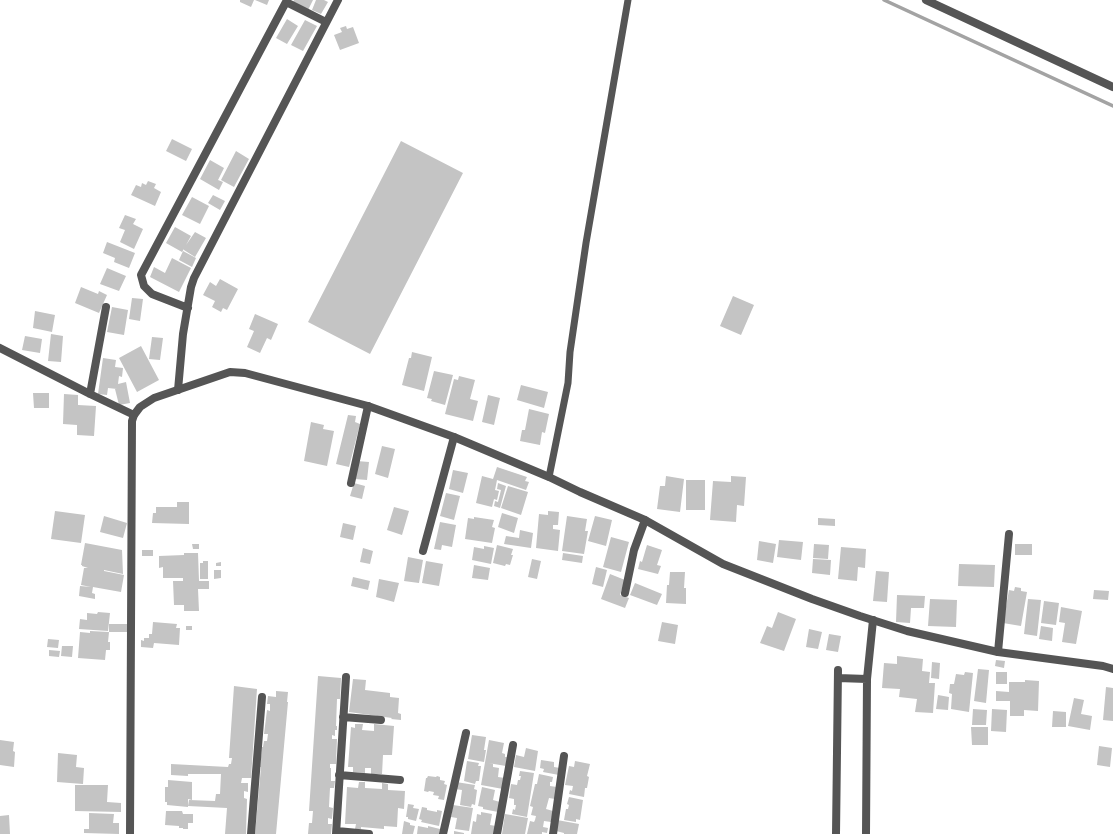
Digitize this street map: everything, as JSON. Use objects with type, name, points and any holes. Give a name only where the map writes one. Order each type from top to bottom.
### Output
[{"type":"street","points":[[178,390],[183,334],[191,287],[194,278],[338,0]]},
{"type":"street","points":[[926,0],[1113,87]]},
{"type":"street","points":[[188,308],[152,294],[144,286],[141,275],[287,1],[326,22]]},
{"type":"street","points":[[90,394],[106,307]]},
{"type":"street","points":[[0,348],[134,415]]},
{"type":"street","points":[[130,834],[132,421],[134,415],[140,407],[154,398],[230,372],[245,373],[368,406],[454,437],[550,477],[580,492],[645,520],[723,564],[812,599],[873,620],[907,630],[998,652],[1103,666],[1113,669]]},
{"type":"street","points":[[351,483],[368,406]]},
{"type":"street","points":[[423,551],[454,437]]},
{"type":"street","points":[[625,593],[634,550],[645,520]]},
{"type":"street","points":[[998,652],[1010,534]]},
{"type":"street","points":[[866,834],[867,679],[873,620]]},
{"type":"street","points":[[836,834],[838,674],[867,679]]},
{"type":"street","points":[[346,677],[336,833],[369,834]]},
{"type":"street","points":[[251,834],[262,697]]},
{"type":"street","points":[[343,717],[381,720]]},
{"type":"street","points":[[443,834],[466,734]]},
{"type":"street","points":[[497,834],[513,745]]},
{"type":"street","points":[[553,834],[564,756]]},
{"type":"street","points":[[340,775],[400,780]]},
{"type":"lane","points":[[550,477],[568,384],[570,352],[586,243],[628,0]]},
{"type":"building","points":[[240,0],[254,0],[251,7],[240,2]]},
{"type":"building","points":[[255,0],[269,0],[267,5]]},
{"type":"building","points":[[294,0],[313,0],[308,10],[293,2]]},
{"type":"building","points":[[316,0],[324,0],[328,2],[321,14],[312,10]]},
{"type":"building","points":[[287,19],[298,26],[287,44],[276,38]]},
{"type":"building","points":[[305,20],[317,26],[303,51],[291,45]]},
{"type":"building","points":[[346,26],[347,29],[353,27],[359,43],[340,50],[334,35],[342,32],[340,28]]},
{"type":"building","points":[[172,139],[192,149],[186,161],[166,151]]},
{"type":"building","points":[[401,141],[463,173],[370,354],[308,322]]},
{"type":"building","points":[[236,151],[249,159],[234,187],[221,180]]},
{"type":"building","points":[[210,160],[224,168],[218,180],[223,182],[219,190],[200,179]]},
{"type":"building","points":[[148,181],[156,184],[154,188],[161,192],[155,206],[131,195],[136,185],[141,187],[142,183],[146,185]]},
{"type":"building","points":[[213,195],[225,201],[220,210],[208,203]]},
{"type":"building","points":[[192,197],[209,206],[200,224],[182,215]]},
{"type":"building","points":[[125,215],[136,219],[133,224],[143,229],[134,249],[120,242],[125,230],[119,228]]},
{"type":"building","points":[[175,227],[191,236],[186,245],[195,232],[206,238],[195,257],[184,249],[182,252],[166,243]]},
{"type":"building","points":[[107,242],[135,253],[129,268],[114,262],[115,258],[103,253]]},
{"type":"building","points":[[183,251],[196,258],[192,267],[179,260]]},
{"type":"building","points":[[172,258],[191,268],[179,292],[150,277],[154,267],[165,273]]},
{"type":"building","points":[[107,268],[126,276],[119,291],[100,284]]},
{"type":"building","points":[[220,279],[238,289],[227,310],[223,308],[221,312],[212,307],[215,301],[203,295],[210,282],[216,286]]},
{"type":"building","points":[[81,287],[98,294],[99,291],[107,295],[99,313],[75,303]]},
{"type":"building","points":[[733,296],[754,305],[741,335],[720,326]]},
{"type":"building","points":[[132,298],[143,299],[140,321],[129,319]]},
{"type":"building","points":[[112,307],[128,310],[124,335],[107,332]]},
{"type":"building","points":[[35,311],[55,315],[52,332],[33,328]]},
{"type":"building","points":[[255,314],[278,324],[271,340],[267,338],[260,353],[247,347],[254,331],[249,329]]},
{"type":"building","points":[[51,334],[63,336],[61,362],[48,361]]},
{"type":"building","points":[[25,336],[42,339],[40,353],[22,350]]},
{"type":"building","points":[[152,337],[163,338],[160,360],[149,359]]},
{"type":"building","points":[[141,346],[159,380],[137,392],[119,358]]},
{"type":"building","points":[[412,352],[432,357],[424,391],[402,385]]},
{"type":"building","points":[[103,358],[116,360],[115,367],[123,368],[122,377],[119,376],[118,384],[126,382],[130,403],[119,405],[115,389],[117,389],[108,388],[107,395],[98,394]]},
{"type":"building","points":[[434,371],[453,375],[445,405],[431,401],[432,399],[427,398]]},
{"type":"building","points":[[459,376],[475,380],[470,399],[478,401],[473,421],[445,414],[454,379],[458,380]]},
{"type":"building","points":[[521,385],[548,392],[544,408],[517,400]]},
{"type":"building","points":[[33,393],[49,393],[49,408],[34,408]]},
{"type":"building","points":[[64,394],[78,395],[78,405],[96,406],[94,436],[77,435],[77,425],[63,424]]},
{"type":"building","points":[[488,395],[500,398],[494,425],[482,422]]},
{"type":"building","points":[[529,409],[549,414],[545,433],[542,432],[540,445],[520,441],[522,430],[525,430]]},
{"type":"building","points":[[348,415],[356,416],[355,422],[360,424],[349,467],[336,464]]},
{"type":"building","points":[[311,422],[324,425],[323,429],[334,431],[327,466],[304,461]]},
{"type":"building","points":[[382,446],[395,449],[388,478],[375,474]]},
{"type":"building","points":[[357,461],[369,462],[367,480],[355,479]]},
{"type":"building","points":[[497,467],[527,477],[525,481],[529,482],[526,490],[497,480],[495,490],[499,491],[497,500],[494,499],[492,507],[476,503],[482,476],[493,479]]},
{"type":"building","points":[[453,470],[468,473],[463,493],[449,489]]},
{"type":"building","points":[[666,476],[684,479],[680,512],[657,509],[660,486],[665,486]]},
{"type":"building","points":[[731,476],[746,477],[744,506],[737,505],[736,522],[710,520],[713,481],[731,482]]},
{"type":"building","points":[[686,480],[705,480],[705,510],[686,510]]},
{"type":"building","points":[[354,483],[365,486],[362,499],[350,496]]},
{"type":"building","points":[[498,483],[506,486],[500,508],[494,506],[495,501],[498,502],[501,490],[497,489]]},
{"type":"building","points":[[508,486],[528,492],[521,515],[501,508]]},
{"type":"building","points":[[446,493],[460,496],[454,520],[440,516]]},
{"type":"building","points":[[177,502],[189,502],[189,524],[152,523],[153,513],[156,513],[156,507],[177,507]]},
{"type":"building","points":[[394,507],[409,511],[402,535],[387,530]]},
{"type":"building","points":[[55,511],[85,515],[81,543],[51,539]]},
{"type":"building","points":[[548,511],[559,512],[558,525],[553,525],[553,529],[560,530],[558,551],[536,548],[539,514],[548,515]]},
{"type":"building","points":[[502,513],[518,518],[514,533],[498,527]]},
{"type":"building","points":[[104,516],[127,523],[123,538],[100,532]]},
{"type":"building","points":[[567,516],[587,519],[585,531],[588,531],[584,554],[562,551]]},
{"type":"building","points":[[595,516],[612,520],[606,546],[588,541]]},
{"type":"building","points":[[474,517],[494,520],[492,527],[495,528],[492,543],[465,539],[468,518],[474,519]]},
{"type":"building","points":[[818,518],[835,519],[835,526],[818,525]]},
{"type":"building","points":[[440,522],[456,525],[452,547],[442,545],[441,550],[434,549]]},
{"type":"building","points":[[343,523],[356,526],[353,540],[340,537]]},
{"type":"building","points":[[520,530],[533,533],[531,548],[504,544],[506,536],[519,538]]},
{"type":"building","points":[[611,537],[629,542],[621,572],[603,567]]},
{"type":"building","points":[[779,540],[803,542],[801,560],[777,557]]},
{"type":"building","points":[[759,541],[776,544],[773,563],[757,560]]},
{"type":"building","points":[[85,543],[122,550],[123,574],[104,570],[124,575],[121,592],[93,587],[92,593],[95,594],[95,599],[79,596],[80,586],[91,587],[81,585],[84,568],[88,568],[81,565]]},
{"type":"building","points":[[192,544],[199,544],[199,549],[193,549]]},
{"type":"building","points":[[814,544],[829,545],[828,559],[813,558]]},
{"type":"building","points":[[1015,544],[1032,544],[1032,555],[1015,555]]},
{"type":"building","points":[[497,545],[513,549],[510,565],[506,564],[505,566],[493,563]]},
{"type":"building","points":[[647,545],[662,550],[657,565],[661,566],[658,574],[638,569],[640,561],[642,562]]},
{"type":"building","points":[[484,546],[494,548],[491,564],[472,560],[474,547],[484,549]]},
{"type":"building","points":[[841,547],[866,549],[865,568],[858,567],[857,581],[838,579]]},
{"type":"building","points":[[363,548],[373,551],[370,564],[360,562]]},
{"type":"building","points":[[142,550],[153,550],[153,556],[142,556]]},
{"type":"building","points":[[184,553],[198,553],[199,581],[209,581],[209,589],[198,589],[199,611],[184,611],[184,605],[174,605],[173,581],[183,581],[183,578],[163,578],[163,567],[159,568],[159,556],[184,555]]},
{"type":"building","points":[[563,553],[583,556],[582,563],[562,560]]},
{"type":"building","points":[[408,557],[423,560],[419,583],[404,581]]},
{"type":"building","points":[[532,559],[541,561],[537,579],[528,577]]},
{"type":"building","points":[[813,559],[831,560],[830,575],[812,573]]},
{"type":"building","points":[[203,561],[208,561],[208,579],[200,579],[200,563],[203,563]]},
{"type":"building","points":[[426,561],[443,564],[439,586],[422,583]]},
{"type":"building","points":[[221,562],[221,566],[216,566],[216,563]]},
{"type":"building","points":[[959,564],[995,565],[994,587],[958,586]]},
{"type":"building","points":[[474,565],[490,568],[488,580],[472,578]]},
{"type":"building","points":[[596,567],[607,570],[603,587],[592,584]]},
{"type":"building","points":[[214,570],[221,570],[221,578],[214,579]]},
{"type":"building","points":[[876,571],[889,572],[887,602],[873,601]]},
{"type":"building","points":[[670,572],[685,572],[684,588],[686,588],[686,604],[666,603],[667,585],[669,585]]},
{"type":"building","points":[[610,574],[625,580],[620,595],[629,598],[625,608],[601,599]]},
{"type":"building","points":[[353,577],[370,581],[368,590],[351,586]]},
{"type":"building","points":[[379,579],[399,583],[394,602],[376,597]]},
{"type":"building","points":[[635,583],[662,594],[657,605],[630,595]]},
{"type":"building","points":[[1015,587],[1021,588],[1021,591],[1027,592],[1021,626],[1003,623],[1009,590],[1014,591]]},
{"type":"building","points":[[1094,590],[1109,591],[1108,600],[1093,599]]},
{"type":"building","points":[[897,595],[925,596],[924,608],[911,608],[910,623],[896,622]]},
{"type":"building","points":[[930,599],[957,600],[956,627],[928,626]]},
{"type":"building","points":[[1028,599],[1041,600],[1037,636],[1024,634]]},
{"type":"building","points":[[1044,601],[1059,603],[1056,625],[1041,623]]},
{"type":"building","points":[[1061,607],[1082,611],[1076,644],[1062,642],[1065,623],[1059,622]]},
{"type":"building","points":[[98,612],[110,613],[108,631],[79,629],[80,619],[87,620],[87,613],[97,614]]},
{"type":"building","points":[[778,612],[796,619],[784,651],[760,643],[767,626],[772,628]]},
{"type":"building","points":[[153,622],[177,624],[176,628],[180,628],[179,645],[154,643],[153,648],[141,647],[141,640],[144,641],[144,638],[149,638],[149,634],[152,634]]},
{"type":"building","points":[[662,622],[678,625],[675,644],[658,641]]},
{"type":"building","points":[[109,624],[127,624],[127,632],[109,632]]},
{"type":"building","points":[[186,626],[192,626],[192,630],[186,630]]},
{"type":"building","points":[[1041,626],[1053,628],[1052,641],[1039,639]]},
{"type":"building","points":[[809,629],[822,632],[818,649],[806,647]]},
{"type":"building","points":[[90,631],[109,632],[108,642],[110,642],[110,650],[106,650],[105,660],[78,658],[80,632],[90,633]]},
{"type":"building","points":[[829,634],[841,636],[838,652],[826,650]]},
{"type":"building","points":[[48,639],[59,640],[58,648],[47,647]]},
{"type":"building","points":[[62,646],[73,646],[72,657],[61,656]]},
{"type":"building","points":[[49,650],[60,651],[59,657],[49,656]]},
{"type":"building","points":[[897,656],[923,659],[922,671],[930,672],[929,683],[935,683],[933,713],[915,712],[917,699],[899,697],[900,689],[882,688],[884,663],[897,664]]},
{"type":"building","points":[[996,660],[1005,661],[1004,668],[995,666]]},
{"type":"building","points":[[932,662],[940,663],[939,679],[931,678]]},
{"type":"building","points":[[978,669],[989,670],[986,703],[974,701]]},
{"type":"building","points":[[965,672],[973,673],[969,712],[951,709],[952,694],[949,693],[950,684],[954,684],[956,674],[964,675]]},
{"type":"building","points":[[996,672],[1007,672],[1007,684],[996,684]]},
{"type":"building","points":[[318,676],[341,678],[340,699],[337,699],[337,730],[335,730],[335,736],[332,735],[332,739],[337,739],[336,764],[330,764],[331,781],[335,781],[334,788],[330,788],[329,807],[333,808],[332,819],[328,818],[328,824],[332,824],[331,834],[308,834],[309,823],[312,823],[313,811],[309,811]]},
{"type":"building","points":[[353,679],[366,680],[365,690],[390,693],[390,697],[399,698],[398,713],[401,714],[401,720],[349,712]]},
{"type":"building","points":[[1025,680],[1039,681],[1038,711],[1024,710],[1024,716],[1010,716],[1010,701],[996,701],[996,691],[1009,692],[1009,682],[1025,682]]},
{"type":"building","points":[[234,686],[257,689],[251,778],[242,778],[241,783],[248,783],[248,792],[244,791],[244,798],[247,799],[246,834],[225,834],[227,808],[188,806],[189,800],[215,801],[216,794],[220,794],[221,774],[188,774],[188,776],[171,775],[171,764],[228,767],[229,764],[231,764],[232,758],[229,758]]},
{"type":"building","points":[[1106,687],[1113,688],[1113,721],[1103,720]]},
{"type":"building","points":[[276,691],[288,692],[288,702],[276,834],[255,834],[262,747],[264,741],[267,741],[268,734],[264,734],[267,710],[270,711],[270,704],[267,704],[268,696],[276,697]]},
{"type":"building","points":[[938,695],[949,697],[948,710],[936,709]]},
{"type":"building","points":[[1074,698],[1084,700],[1081,714],[1092,716],[1090,730],[1068,726]]},
{"type":"building","points":[[973,709],[987,710],[986,725],[972,725]]},
{"type":"building","points":[[992,709],[1007,710],[1006,732],[991,731]]},
{"type":"building","points":[[1053,711],[1066,712],[1066,727],[1052,727]]},
{"type":"building","points":[[355,724],[363,724],[362,730],[374,731],[374,724],[394,726],[392,755],[383,755],[382,774],[371,774],[371,768],[365,768],[365,773],[353,772],[353,767],[348,767],[351,727],[355,728]]},
{"type":"building","points":[[971,727],[988,727],[988,745],[972,745]]},
{"type":"building","points":[[472,735],[486,737],[484,762],[468,759]]},
{"type":"building","points":[[0,740],[14,742],[14,767],[0,765]]},
{"type":"building","points":[[489,740],[504,743],[502,753],[505,754],[505,757],[508,757],[506,766],[488,763],[493,764],[493,767],[499,768],[498,777],[505,778],[503,789],[481,785]]},
{"type":"building","points":[[1099,746],[1112,748],[1110,767],[1097,765]]},
{"type":"building","points":[[526,748],[538,751],[535,771],[514,767],[516,755],[524,757]]},
{"type":"building","points":[[58,753],[77,755],[76,767],[84,768],[83,784],[57,782]]},
{"type":"building","points":[[541,760],[554,762],[554,767],[560,768],[559,775],[543,772],[544,769],[540,768]]},
{"type":"building","points":[[467,761],[479,763],[478,766],[481,766],[479,781],[476,781],[475,784],[464,781]]},
{"type":"building","points":[[575,761],[590,764],[587,776],[589,777],[587,788],[585,788],[584,797],[569,794],[570,790],[572,791],[573,786],[565,785],[569,766],[574,767]]},
{"type":"building","points":[[520,771],[534,773],[527,817],[512,814],[516,805],[514,805],[514,799],[509,798],[511,784],[517,785],[521,776],[519,776]]},
{"type":"building","points":[[539,774],[553,777],[552,782],[550,782],[550,786],[557,787],[555,799],[549,798],[546,809],[553,811],[551,822],[544,821],[543,827],[548,828],[547,833],[542,832],[542,834],[527,834],[530,821],[534,822],[536,816],[531,815],[533,807],[530,806]]},
{"type":"building","points":[[428,776],[437,776],[440,777],[440,780],[445,781],[444,784],[447,785],[444,800],[438,799],[439,796],[433,795],[434,792],[424,791],[426,778]]},
{"type":"building","points":[[168,780],[192,782],[192,800],[188,799],[188,807],[167,805],[167,802],[165,802],[165,787],[168,787]]},
{"type":"building","points":[[359,782],[365,782],[365,788],[382,789],[382,783],[388,784],[388,790],[405,791],[404,809],[398,808],[397,827],[384,826],[384,829],[361,827],[361,829],[355,829],[356,824],[345,824],[347,787],[358,788]]},
{"type":"building","points":[[456,782],[475,785],[474,789],[477,790],[475,805],[472,804],[471,807],[460,805],[462,790],[455,789]]},
{"type":"building","points":[[75,785],[108,785],[107,802],[121,803],[121,812],[75,811]]},
{"type":"building","points":[[482,787],[495,790],[493,800],[500,802],[498,812],[483,809],[483,807],[478,806]]},
{"type":"building","points":[[569,797],[583,800],[580,820],[576,819],[576,822],[564,820],[566,809],[568,809],[569,805],[567,804]]},
{"type":"building","points":[[408,804],[414,805],[413,808],[419,809],[416,821],[406,817]]},
{"type":"building","points":[[453,805],[473,808],[469,831],[455,829],[457,818],[451,817]]},
{"type":"building","points":[[422,807],[427,808],[427,810],[437,812],[437,810],[442,811],[439,826],[421,822],[422,820],[419,819]]},
{"type":"building","points":[[166,811],[182,811],[183,814],[193,814],[193,823],[188,823],[188,829],[179,828],[179,826],[165,825]]},
{"type":"building","points":[[481,812],[492,814],[490,825],[496,826],[494,834],[471,834],[473,821],[476,822],[477,814],[481,815]]},
{"type":"building","points":[[89,813],[114,814],[113,823],[119,823],[119,834],[84,833],[84,829],[89,829]]},
{"type":"building","points":[[505,814],[528,818],[525,834],[502,834]]},
{"type":"building","points":[[9,815],[10,834],[0,834],[0,816]]},
{"type":"building","points":[[557,820],[579,824],[577,834],[564,834],[556,831]]},
{"type":"building","points":[[404,821],[415,826],[413,834],[402,834]]},
{"type":"building","points":[[418,826],[428,828],[428,826],[440,829],[439,834],[417,834]]},
{"type":"building","points":[[454,831],[464,833],[464,834],[454,834]]},
{"type":"waterway","points":[[884,0],[1113,106]]}]
